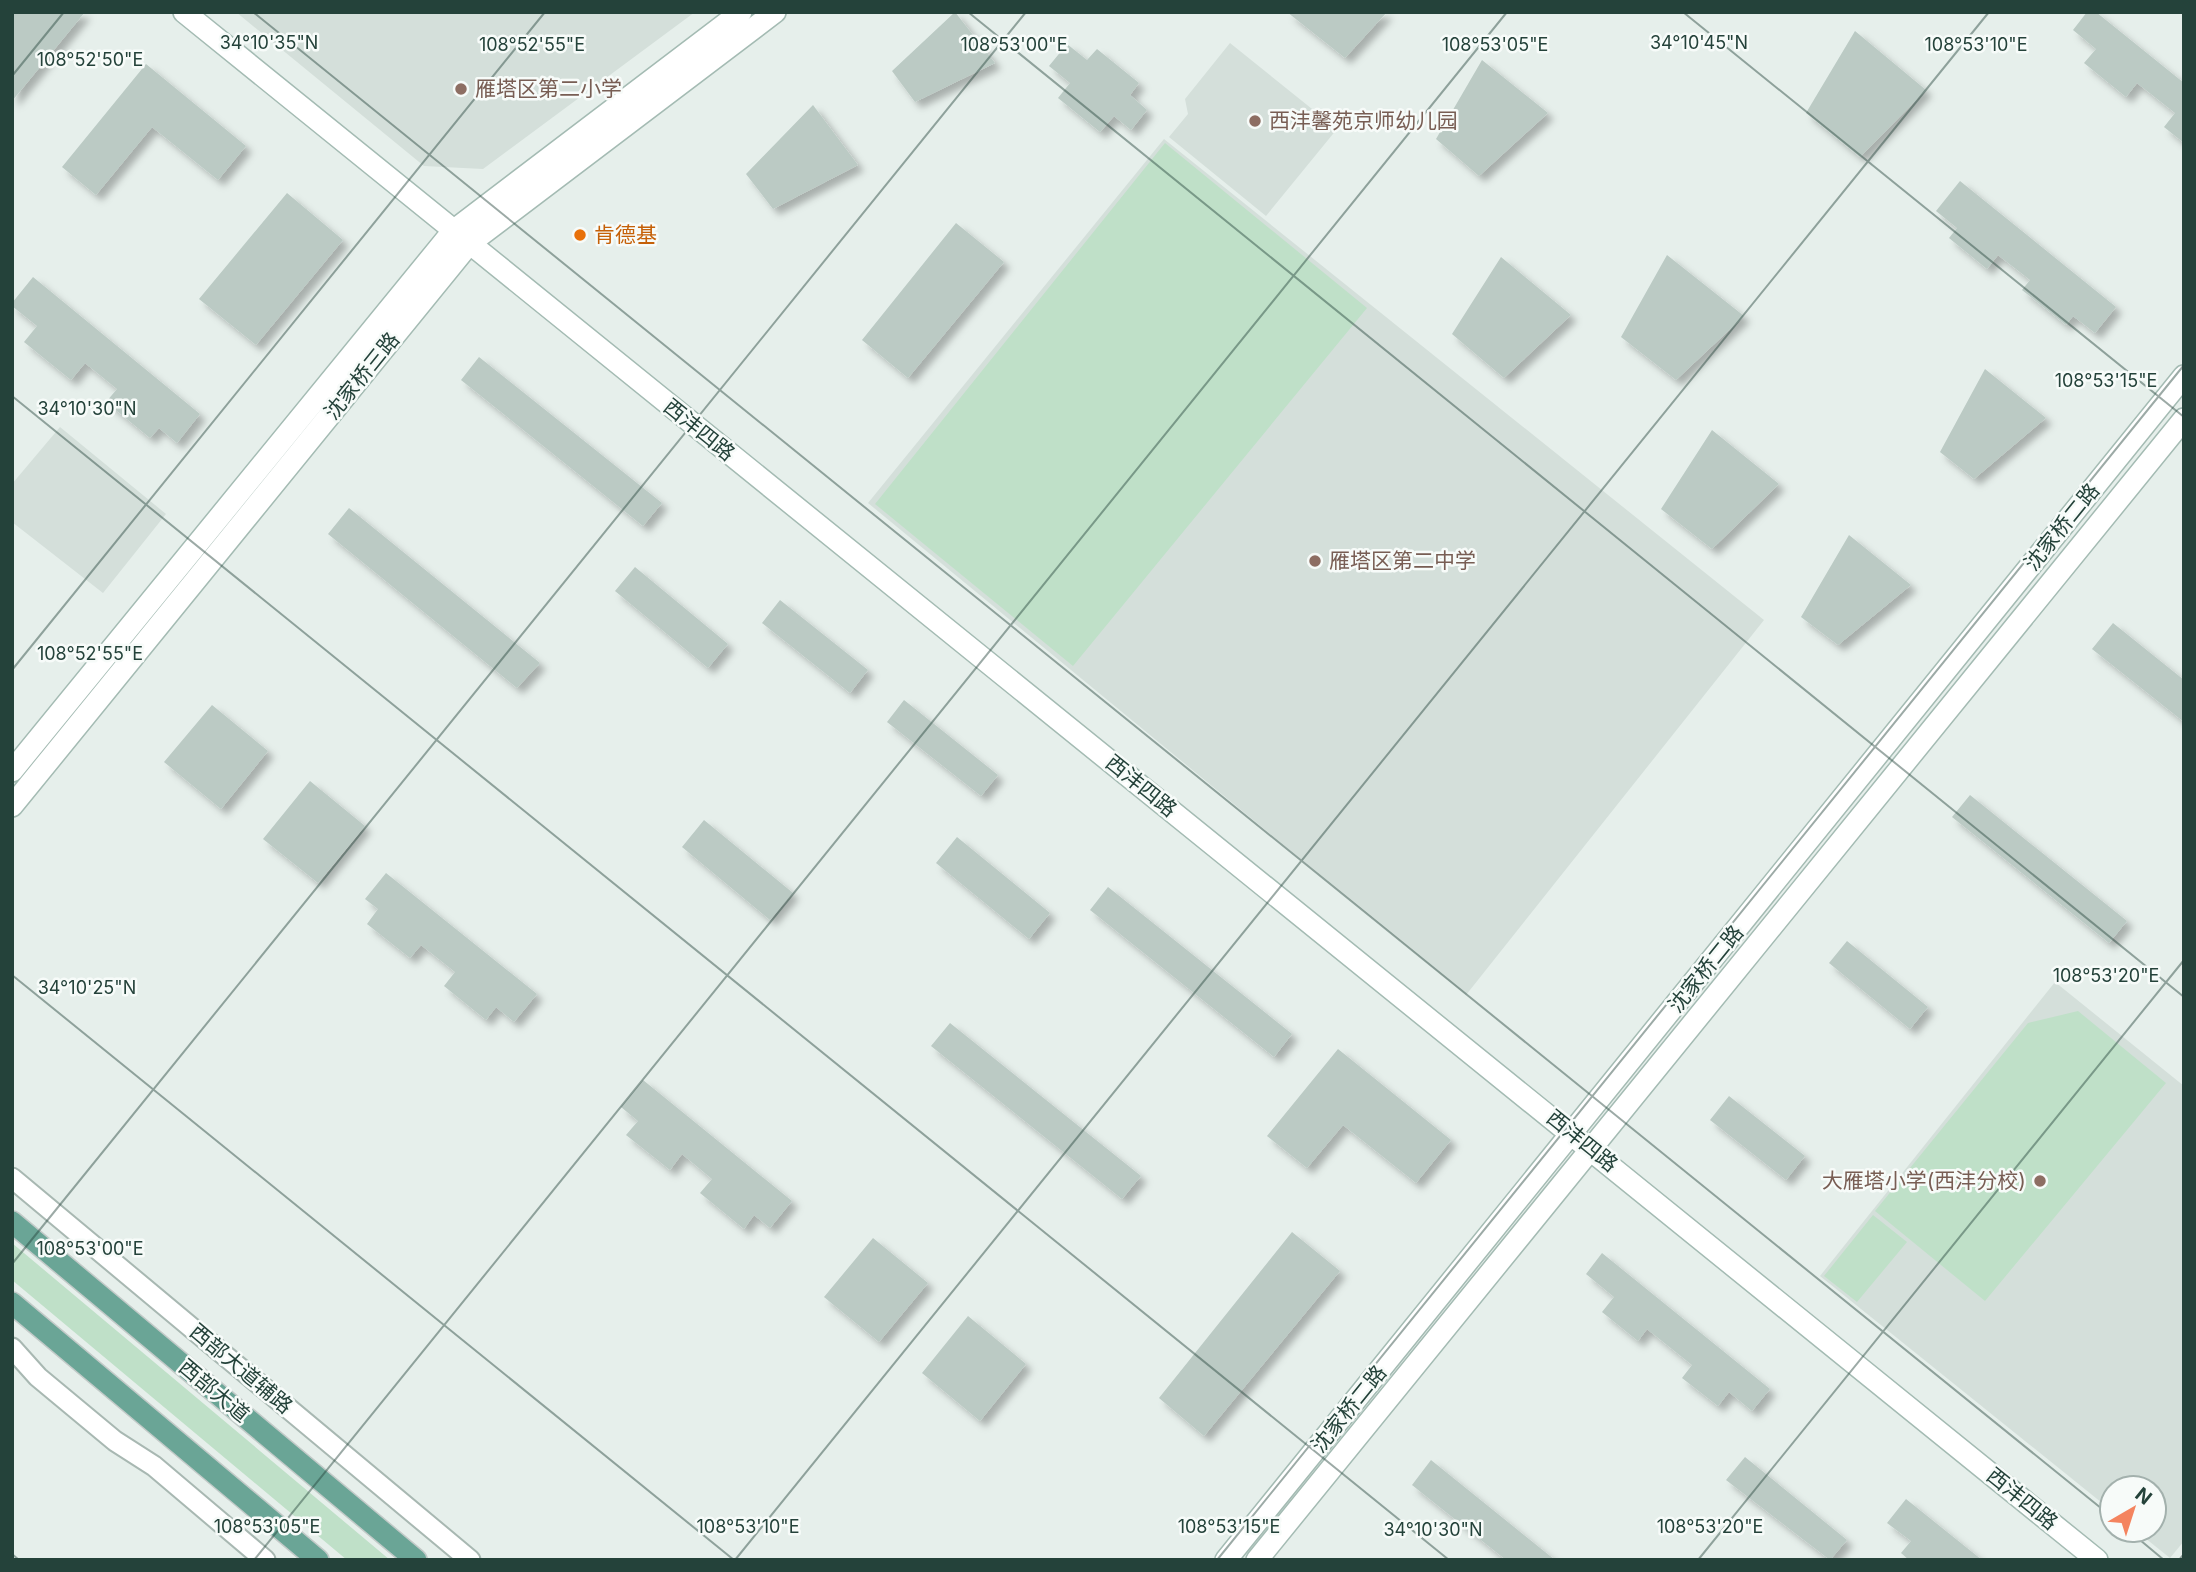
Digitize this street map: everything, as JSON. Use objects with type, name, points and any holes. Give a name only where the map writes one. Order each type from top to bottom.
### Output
[{"type":"main road","name":"西部大道","points":[[12,1222],[416,1560]]},
{"type":"main road","points":[[12,1303],[318,1560]]},
{"type":"street","name":"西沣四路","points":[[184,12],[2097,1560]]},
{"type":"street","name":"沈家桥三路","points":[[12,771],[461,237],[741,12]]},
{"type":"street","name":"沈家桥三路","points":[[12,806],[461,237],[775,12]]},
{"type":"street","name":"沈家桥二路","points":[[1226,1560],[2184,376]]},
{"type":"street","name":"沈家桥二路","points":[[1257,1560],[2184,419]]},
{"type":"street","name":"西部大道辅路","points":[[12,1178],[470,1560]]},
{"type":"street","points":[[12,1348],[38,1377],[115,1441],[153,1466],[265,1560]]},
{"type":"shaded area","name":"雁塔区第二小学","points":[[236,12],[695,12],[483,169],[424,166]]},
{"type":"shaded area","name":"西沣馨苑京师幼儿园","points":[[1230,43],[1337,129],[1266,216],[1169,137],[1188,114],[1185,99]]},
{"type":"shaded area","name":"雁塔区第二中学","points":[[1164,139],[1764,620],[1466,995],[868,503]]},
{"type":"shaded area","points":[[60,427],[166,514],[103,593],[12,522],[12,484]]},
{"type":"shaded area","name":"大雁塔小学(西沣分校)","points":[[2055,982],[2184,1086],[2184,1541],[2170,1558],[2152,1544],[2168,1544],[2168,1474],[2098,1474],[2098,1500],[1820,1276]]},
{"type":"green space","points":[[1165,143],[1367,308],[1073,666],[875,504]]},
{"type":"green space","points":[[2078,1011],[2166,1083],[1985,1301],[1875,1211],[2028,1023]]},
{"type":"green space","points":[[1873,1215],[1907,1242],[1857,1302],[1824,1276]]},
{"type":"green space","points":[[12,1243],[390,1560],[347,1560],[12,1280]]},
{"type":"building","points":[[12,12],[85,12],[12,101]]},
{"type":"building","points":[[955,12],[995,63],[915,102],[892,71]]},
{"type":"building","points":[[1287,12],[1387,12],[1345,58]]},
{"type":"building","points":[[2087,12],[2096,12],[2184,83],[2184,143],[2164,127],[2175,113],[2137,83],[2126,97],[2084,63],[2096,49],[2073,30]]},
{"type":"building","points":[[1855,31],[1926,90],[1860,157],[1806,113]]},
{"type":"building","points":[[1067,44],[1087,60],[1097,49],[1139,83],[1130,95],[1147,110],[1131,130],[1114,116],[1100,132],[1058,98],[1070,83],[1049,66]]},
{"type":"building","points":[[1482,60],[1548,113],[1479,176],[1436,139]]},
{"type":"building","points":[[146,64],[246,146],[218,180],[152,127],[96,195],[62,167]]},
{"type":"building","points":[[813,105],[858,165],[773,209],[746,174]]},
{"type":"building","points":[[1960,181],[2116,307],[2095,333],[2073,316],[2066,325],[2022,290],[2030,280],[1998,255],[1987,269],[1949,238],[1957,228],[1936,211]]},
{"type":"building","points":[[287,193],[343,240],[256,345],[199,299]]},
{"type":"building","points":[[956,223],[1004,262],[908,378],[862,340]]},
{"type":"building","points":[[1667,255],[1744,316],[1676,380],[1621,337]]},
{"type":"building","points":[[1501,257],[1571,315],[1504,378],[1452,334]]},
{"type":"building","points":[[33,277],[200,414],[177,443],[159,428],[150,438],[106,402],[117,389],[85,363],[71,380],[24,342],[37,326],[12,306],[12,303]]},
{"type":"building","points":[[479,357],[662,503],[643,526],[461,380]]},
{"type":"building","points":[[1985,369],[2046,418],[1974,479],[1940,452]]},
{"type":"building","points":[[1712,430],[1779,484],[1712,549],[1661,509]]},
{"type":"building","points":[[349,508],[540,663],[517,688],[328,534]]},
{"type":"building","points":[[1849,535],[1911,585],[1838,645],[1801,617]]},
{"type":"building","points":[[635,567],[728,644],[708,668],[615,591]]},
{"type":"building","points":[[780,600],[868,670],[850,693],[762,623]]},
{"type":"building","points":[[2113,623],[2184,680],[2184,722],[2092,649]]},
{"type":"building","points":[[904,700],[998,775],[981,796],[887,722]]},
{"type":"building","points":[[212,705],[268,751],[221,809],[164,762]]},
{"type":"building","points":[[310,781],[365,826],[318,883],[263,839]]},
{"type":"building","points":[[1970,795],[2127,921],[2109,943],[1952,817]]},
{"type":"building","points":[[704,820],[793,893],[770,920],[682,847]]},
{"type":"building","points":[[957,837],[1050,913],[1029,939],[936,863]]},
{"type":"building","points":[[386,873],[537,994],[514,1022],[496,1007],[486,1020],[444,986],[455,972],[421,945],[410,958],[367,924],[378,909],[365,899]]},
{"type":"building","points":[[1108,887],[1292,1034],[1274,1057],[1090,910]]},
{"type":"building","points":[[1847,941],[1928,1007],[1910,1029],[1829,963]]},
{"type":"building","points":[[950,1023],[1141,1176],[1122,1199],[931,1046]]},
{"type":"building","points":[[1338,1049],[1451,1140],[1416,1183],[1343,1125],[1307,1168],[1267,1136]]},
{"type":"building","points":[[643,1080],[792,1201],[770,1228],[754,1215],[744,1229],[700,1193],[712,1179],[682,1154],[670,1170],[626,1135],[638,1121],[621,1107]]},
{"type":"building","points":[[1729,1096],[1805,1156],[1786,1180],[1710,1120]]},
{"type":"building","points":[[1292,1232],[1340,1271],[1204,1436],[1159,1398]]},
{"type":"building","points":[[873,1238],[928,1283],[879,1342],[824,1297]]},
{"type":"building","points":[[1602,1253],[1770,1389],[1752,1411],[1729,1392],[1718,1406],[1682,1378],[1692,1365],[1647,1329],[1638,1341],[1602,1312],[1614,1297],[1586,1274]]},
{"type":"building","points":[[968,1316],[1026,1364],[980,1421],[922,1373]]},
{"type":"building","points":[[1745,1457],[1847,1540],[1830,1560],[1726,1480]]},
{"type":"building","points":[[1431,1460],[1555,1560],[1506,1560],[1412,1485]]},
{"type":"building","points":[[1906,1499],[1982,1560],[1909,1560],[1901,1553],[1911,1541],[1887,1523]]},
{"type":"place","name":"雁塔区第二小学","points":[[461,89]]},
{"type":"place","name":"西沣馨苑京师幼儿园","points":[[1255,121]]},
{"type":"place","name":"肯德基","points":[[580,235]]},
{"type":"place","name":"雁塔区第二中学","points":[[1315,561]]},
{"type":"place","name":"大雁塔小学(西沣分校)","points":[[2040,1181]]}]
